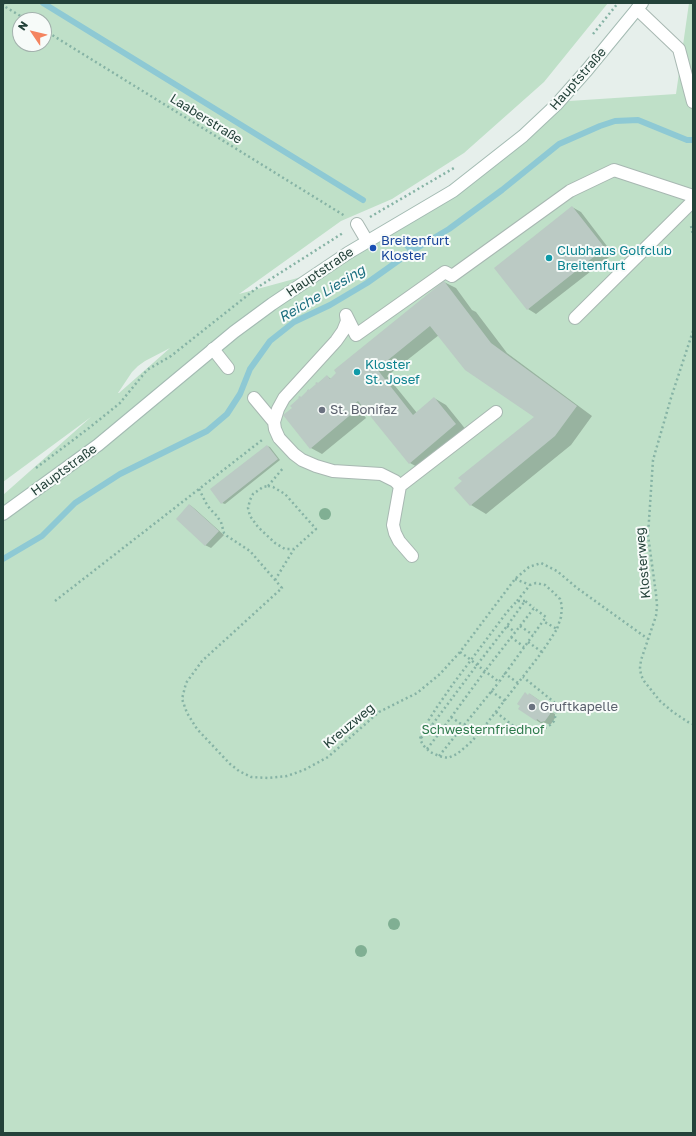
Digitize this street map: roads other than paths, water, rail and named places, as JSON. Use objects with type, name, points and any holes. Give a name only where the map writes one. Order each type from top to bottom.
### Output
[{"type":"main road","points":[[640,6],[679,49],[693,102]]},
{"type":"main road","name":"Hauptstraße","points":[[3,514],[98,445],[234,332],[272,304],[367,241],[453,191],[523,136],[556,104],[587,70],[640,6]]},
{"type":"main road","points":[[274,426],[278,409],[284,398],[343,332],[347,321],[346,315],[356,336],[445,272],[452,276],[570,191],[614,170],[693,196]]},
{"type":"main road","points":[[575,318],[693,201]]},
{"type":"main road","points":[[357,224],[367,241]]},
{"type":"main road","points":[[213,350],[228,368]]},
{"type":"main road","points":[[254,398],[274,426],[279,438],[302,460],[333,471],[381,474],[395,481],[400,486]]},
{"type":"main road","points":[[412,556],[399,541],[393,525],[400,486],[496,412]]},
{"type":"waterway","points":[[43,3],[363,200]]},
{"type":"waterway","name":"Reiche Liesing","points":[[3,559],[42,536],[75,503],[120,474],[207,431],[227,414],[240,394],[250,369],[270,341],[294,322],[330,305],[367,283],[412,251],[449,229],[502,190],[559,144],[615,121],[638,120],[687,140],[693,140]]},
{"type":"waterway","points":[[403,241],[412,251]]},
{"type":"place","name":"Breitenfurt Kloster","points":[[373,248]]},
{"type":"place","name":"Clubhaus Golfclub Breitenfurt","points":[[549,258]]},
{"type":"place","name":"Kloster St. Josef","points":[[357,372]]},
{"type":"place","name":"St. Bonifaz","points":[[322,410]]},
{"type":"place","name":"Gruftkapelle","points":[[532,707]]},
{"type":"park label","name":"Schwesternfriedhof","points":[[483,730]]}]
